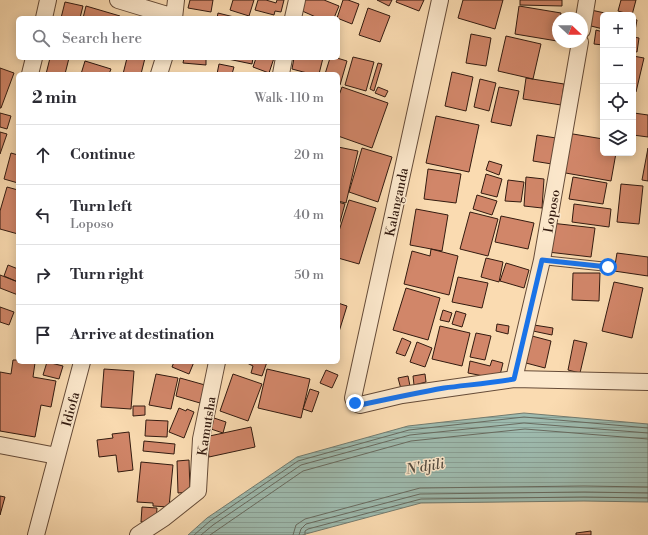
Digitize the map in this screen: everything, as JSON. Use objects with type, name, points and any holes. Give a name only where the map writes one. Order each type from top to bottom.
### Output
[{"type":"street","points":[[44,16],[48,0]]},
{"type":"street","points":[[118,0],[168,16]]},
{"type":"street","points":[[174,16],[176,0]]},
{"type":"street","points":[[293,16],[297,0]]},
{"type":"street","name":"Kalanganda","points":[[440,0],[353,398],[355,403],[360,405],[402,395],[438,389],[488,384],[514,379]]},
{"type":"street","points":[[585,12],[587,0]]},
{"type":"street","name":"Loposo","points":[[514,379],[542,260],[579,48]]},
{"type":"street","points":[[30,72],[34,60]]},
{"type":"street","points":[[160,72],[163,60]]},
{"type":"street","points":[[281,72],[284,60]]},
{"type":"street","name":"Idiofa","points":[[36,535],[81,364]]},
{"type":"street","name":"Kamutsha","points":[[138,535],[164,518],[198,491],[201,439],[217,364]]},
{"type":"street","points":[[514,379],[648,382]]},
{"type":"street","points":[[0,445],[57,456]]},
{"type":"lane","points":[[542,260],[608,267]]},
{"type":"water","name":"N'djili","points":[[524,413],[648,424],[648,502],[584,501],[421,503],[302,535],[188,535],[207,518],[297,457],[408,426]]},
{"type":"building","points":[[190,0],[213,0],[211,12],[188,8]]},
{"type":"building","points":[[233,0],[254,0],[249,16],[230,10]]},
{"type":"building","points":[[258,0],[266,0],[276,3],[277,0],[284,0],[281,12],[275,11],[274,15],[255,10]]},
{"type":"building","points":[[304,0],[324,0],[339,6],[335,16],[314,16],[300,10]]},
{"type":"building","points":[[343,0],[348,0],[359,4],[352,24],[340,19],[340,16],[338,16]]},
{"type":"building","points":[[377,0],[392,0],[389,6]]},
{"type":"building","points":[[397,0],[424,0],[419,11],[396,2]]},
{"type":"building","points":[[463,0],[503,0],[495,29],[458,18]]},
{"type":"building","points":[[520,0],[562,0],[562,6],[520,5]]},
{"type":"building","points":[[621,0],[636,0],[633,12],[618,11]]},
{"type":"building","points":[[65,2],[83,6],[80,16],[62,16]]},
{"type":"building","points":[[86,6],[120,16],[84,16]]},
{"type":"building","points":[[519,6],[555,12],[552,12],[552,40],[515,34]]},
{"type":"building","points":[[368,8],[390,16],[380,42],[359,35]]},
{"type":"building","points":[[591,10],[600,12],[600,28],[588,25]]},
{"type":"building","points":[[218,13],[230,16],[217,16]]},
{"type":"building","points":[[596,30],[600,31],[600,45],[594,44]]},
{"type":"building","points":[[471,34],[491,38],[486,66],[466,63]]},
{"type":"building","points":[[506,36],[541,44],[533,79],[498,71]]},
{"type":"building","points":[[636,38],[639,38],[636,52]]},
{"type":"building","points":[[353,57],[374,62],[366,91],[345,85]]},
{"type":"building","points":[[636,57],[644,58],[636,92]]},
{"type":"building","points":[[340,59],[347,61],[340,85],[340,72],[326,72],[329,60]]},
{"type":"building","points":[[50,60],[68,60],[66,72],[46,72]]},
{"type":"building","points":[[126,60],[144,60],[142,72],[124,72]]},
{"type":"building","points":[[184,60],[206,60],[206,65],[183,63]]},
{"type":"building","points":[[233,60],[253,60],[252,64]]},
{"type":"building","points":[[255,60],[273,60],[269,72],[253,67]]},
{"type":"building","points":[[294,60],[322,60],[320,72],[303,72],[292,69]]},
{"type":"building","points":[[85,61],[111,69],[110,72],[82,72]]},
{"type":"building","points":[[378,63],[382,64],[374,91],[370,89]]},
{"type":"building","points":[[219,64],[234,67],[233,72],[217,72]]},
{"type":"building","points":[[0,68],[14,73],[1,108],[0,108]]},
{"type":"building","points":[[452,72],[473,77],[466,111],[445,106]]},
{"type":"building","points":[[526,78],[564,84],[561,105],[523,99]]},
{"type":"building","points":[[480,79],[496,83],[489,111],[474,107]]},
{"type":"building","points":[[342,87],[388,103],[372,148],[340,137],[340,92]]},
{"type":"building","points":[[378,87],[388,91],[385,97],[375,93]]},
{"type":"building","points":[[499,87],[519,91],[511,126],[491,122]]},
{"type":"building","points":[[0,113],[11,116],[7,129],[0,127]]},
{"type":"building","points":[[636,113],[648,115],[648,137],[636,135]]},
{"type":"building","points":[[436,116],[479,125],[469,172],[426,163]]},
{"type":"building","points":[[0,132],[7,134],[0,154]]},
{"type":"building","points":[[567,133],[600,138],[600,156],[615,156],[611,181],[560,172]]},
{"type":"building","points":[[537,135],[556,138],[552,164],[533,161]]},
{"type":"building","points":[[340,147],[358,151],[346,203],[340,202]]},
{"type":"building","points":[[362,148],[392,157],[378,202],[349,192]]},
{"type":"building","points":[[648,148],[648,181],[642,180]]},
{"type":"building","points":[[11,153],[16,154],[16,182],[4,179]]},
{"type":"building","points":[[489,161],[502,165],[499,175],[486,170]]},
{"type":"building","points":[[428,169],[461,174],[456,203],[424,199]]},
{"type":"building","points":[[486,174],[502,179],[497,197],[481,193]]},
{"type":"building","points":[[526,177],[544,179],[542,208],[524,206]]},
{"type":"building","points":[[573,177],[607,183],[603,204],[569,199]]},
{"type":"building","points":[[508,180],[524,182],[521,202],[505,201]]},
{"type":"building","points":[[621,184],[643,186],[639,224],[617,222]]},
{"type":"building","points":[[7,187],[16,189],[16,233],[0,229],[0,211]]},
{"type":"building","points":[[477,195],[497,201],[492,215],[473,209]]},
{"type":"building","points":[[349,200],[376,208],[359,264],[340,259],[340,228]]},
{"type":"building","points":[[340,203],[345,204],[340,222]]},
{"type":"building","points":[[574,204],[611,209],[609,227],[572,222]]},
{"type":"building","points":[[416,209],[448,215],[442,251],[410,245]]},
{"type":"building","points":[[470,212],[498,219],[488,256],[460,249]]},
{"type":"building","points":[[501,216],[534,223],[528,249],[495,242]]},
{"type":"building","points":[[551,223],[595,228],[591,257],[548,252]]},
{"type":"building","points":[[431,249],[458,256],[449,295],[404,284],[412,251],[430,256]]},
{"type":"building","points":[[617,253],[648,257],[648,276],[614,271]]},
{"type":"building","points":[[486,258],[503,262],[499,282],[481,277]]},
{"type":"building","points":[[506,263],[529,270],[524,288],[500,281]]},
{"type":"building","points":[[8,265],[16,268],[16,281],[4,276]]},
{"type":"building","points":[[573,273],[600,273],[599,301],[572,300]]},
{"type":"building","points":[[0,275],[16,281],[16,294],[0,288]]},
{"type":"building","points":[[458,277],[488,283],[482,308],[452,302]]},
{"type":"building","points":[[614,282],[643,288],[632,338],[602,331]]},
{"type":"building","points":[[406,288],[440,298],[428,340],[393,330]]},
{"type":"building","points":[[340,304],[347,306],[340,329]]},
{"type":"building","points":[[0,307],[14,312],[9,325],[0,322]]},
{"type":"building","points":[[443,310],[452,313],[449,322],[440,320]]},
{"type":"building","points":[[456,311],[466,314],[462,327],[452,324]]},
{"type":"building","points":[[497,324],[509,326],[508,334],[496,331]]},
{"type":"building","points":[[534,325],[553,328],[552,335],[533,331]]},
{"type":"building","points":[[440,326],[470,333],[462,366],[432,359]]},
{"type":"building","points":[[476,333],[491,336],[485,360],[470,357]]},
{"type":"building","points":[[532,336],[551,341],[545,368],[526,363]]},
{"type":"building","points":[[402,338],[411,342],[405,356],[396,353]]},
{"type":"building","points":[[574,340],[587,343],[580,373],[568,370]]},
{"type":"building","points":[[417,342],[432,348],[425,367],[410,362]]},
{"type":"building","points":[[13,360],[16,360],[16,364],[35,364],[33,377],[56,381],[51,407],[41,405],[35,437],[0,431],[0,372],[11,374]]},
{"type":"building","points":[[492,360],[503,363],[499,379],[468,373],[470,361],[490,366]]},
{"type":"building","points":[[46,364],[63,366],[59,379],[43,375]]},
{"type":"building","points":[[173,364],[193,364],[189,374],[172,367]]},
{"type":"building","points":[[249,364],[266,364],[262,376],[251,373],[253,366]]},
{"type":"building","points":[[104,369],[134,371],[131,409],[101,407]]},
{"type":"building","points":[[267,369],[310,379],[301,418],[258,408]]},
{"type":"building","points":[[326,370],[338,375],[332,388],[320,383]]},
{"type":"building","points":[[156,374],[178,378],[171,409],[149,405]]},
{"type":"building","points":[[233,374],[262,384],[248,421],[220,411]]},
{"type":"building","points":[[425,374],[426,382],[414,385],[413,376]]},
{"type":"building","points":[[408,376],[410,386],[401,389],[398,378]]},
{"type":"building","points":[[180,378],[205,385],[200,403],[176,396]]},
{"type":"building","points":[[310,389],[319,392],[312,412],[303,409]]},
{"type":"building","points":[[133,406],[145,406],[145,415],[133,416]]},
{"type":"building","points":[[179,408],[194,412],[184,438],[169,432]]},
{"type":"building","points":[[211,417],[226,422],[223,433],[208,428]]},
{"type":"building","points":[[146,420],[168,421],[167,437],[145,436]]},
{"type":"building","points":[[251,427],[255,447],[209,457],[205,437]]},
{"type":"building","points":[[129,432],[133,470],[118,472],[116,455],[99,457],[97,440],[113,438],[112,434]]},
{"type":"building","points":[[144,441],[175,444],[174,454],[143,451]]},
{"type":"building","points":[[189,460],[190,492],[178,493],[177,461]]},
{"type":"building","points":[[141,462],[173,465],[169,507],[153,506],[153,503],[137,502]]},
{"type":"building","points":[[0,496],[5,497],[0,515]]},
{"type":"building","points":[[142,507],[157,508],[156,522],[141,522]]},
{"type":"building","points":[[591,531],[591,535],[576,535],[576,533]]},
{"type":"route","points":[[355,403],[360,405],[402,395],[446,388],[488,384],[514,379],[542,260],[608,267]]}]
